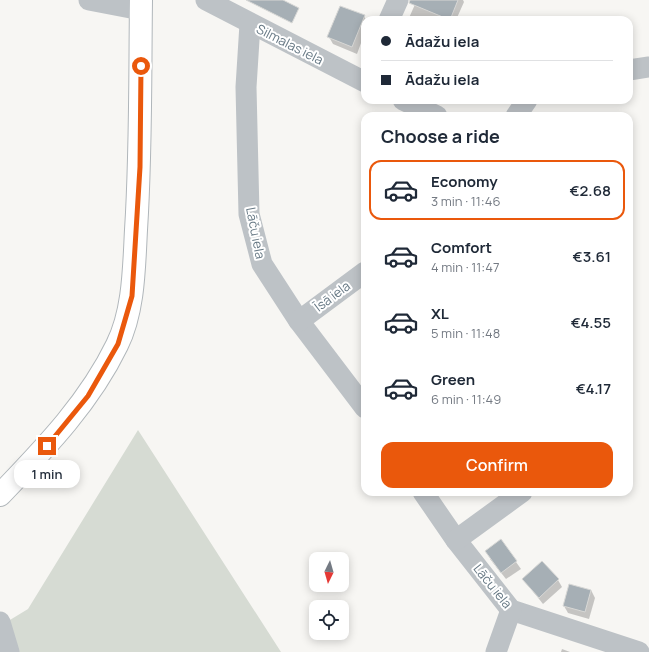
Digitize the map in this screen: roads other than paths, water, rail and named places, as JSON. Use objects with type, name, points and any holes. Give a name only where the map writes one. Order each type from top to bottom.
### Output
[{"type":"street","points":[[0,494],[47,446],[88,396],[118,344],[132,296],[140,167],[141,5],[89,0]]},
{"type":"street","points":[[391,16],[398,0]]},
{"type":"street","name":"Silmalas iela","points":[[213,2],[250,24],[361,78]]},
{"type":"street","name":"Lāču iela","points":[[250,24],[246,87],[249,214],[262,264],[299,321],[361,403]]},
{"type":"street","points":[[633,69],[649,67]]},
{"type":"street","points":[[412,104],[428,112]]},
{"type":"street","name":"Īsā iela","points":[[299,321],[361,275]]},
{"type":"street","name":"Lāču iela","points":[[426,496],[456,540],[511,610],[639,652]]},
{"type":"street","points":[[456,540],[516,496]]},
{"type":"street","points":[[496,652],[511,610]]},
{"type":"street","points":[[0,622],[9,652]]}]
